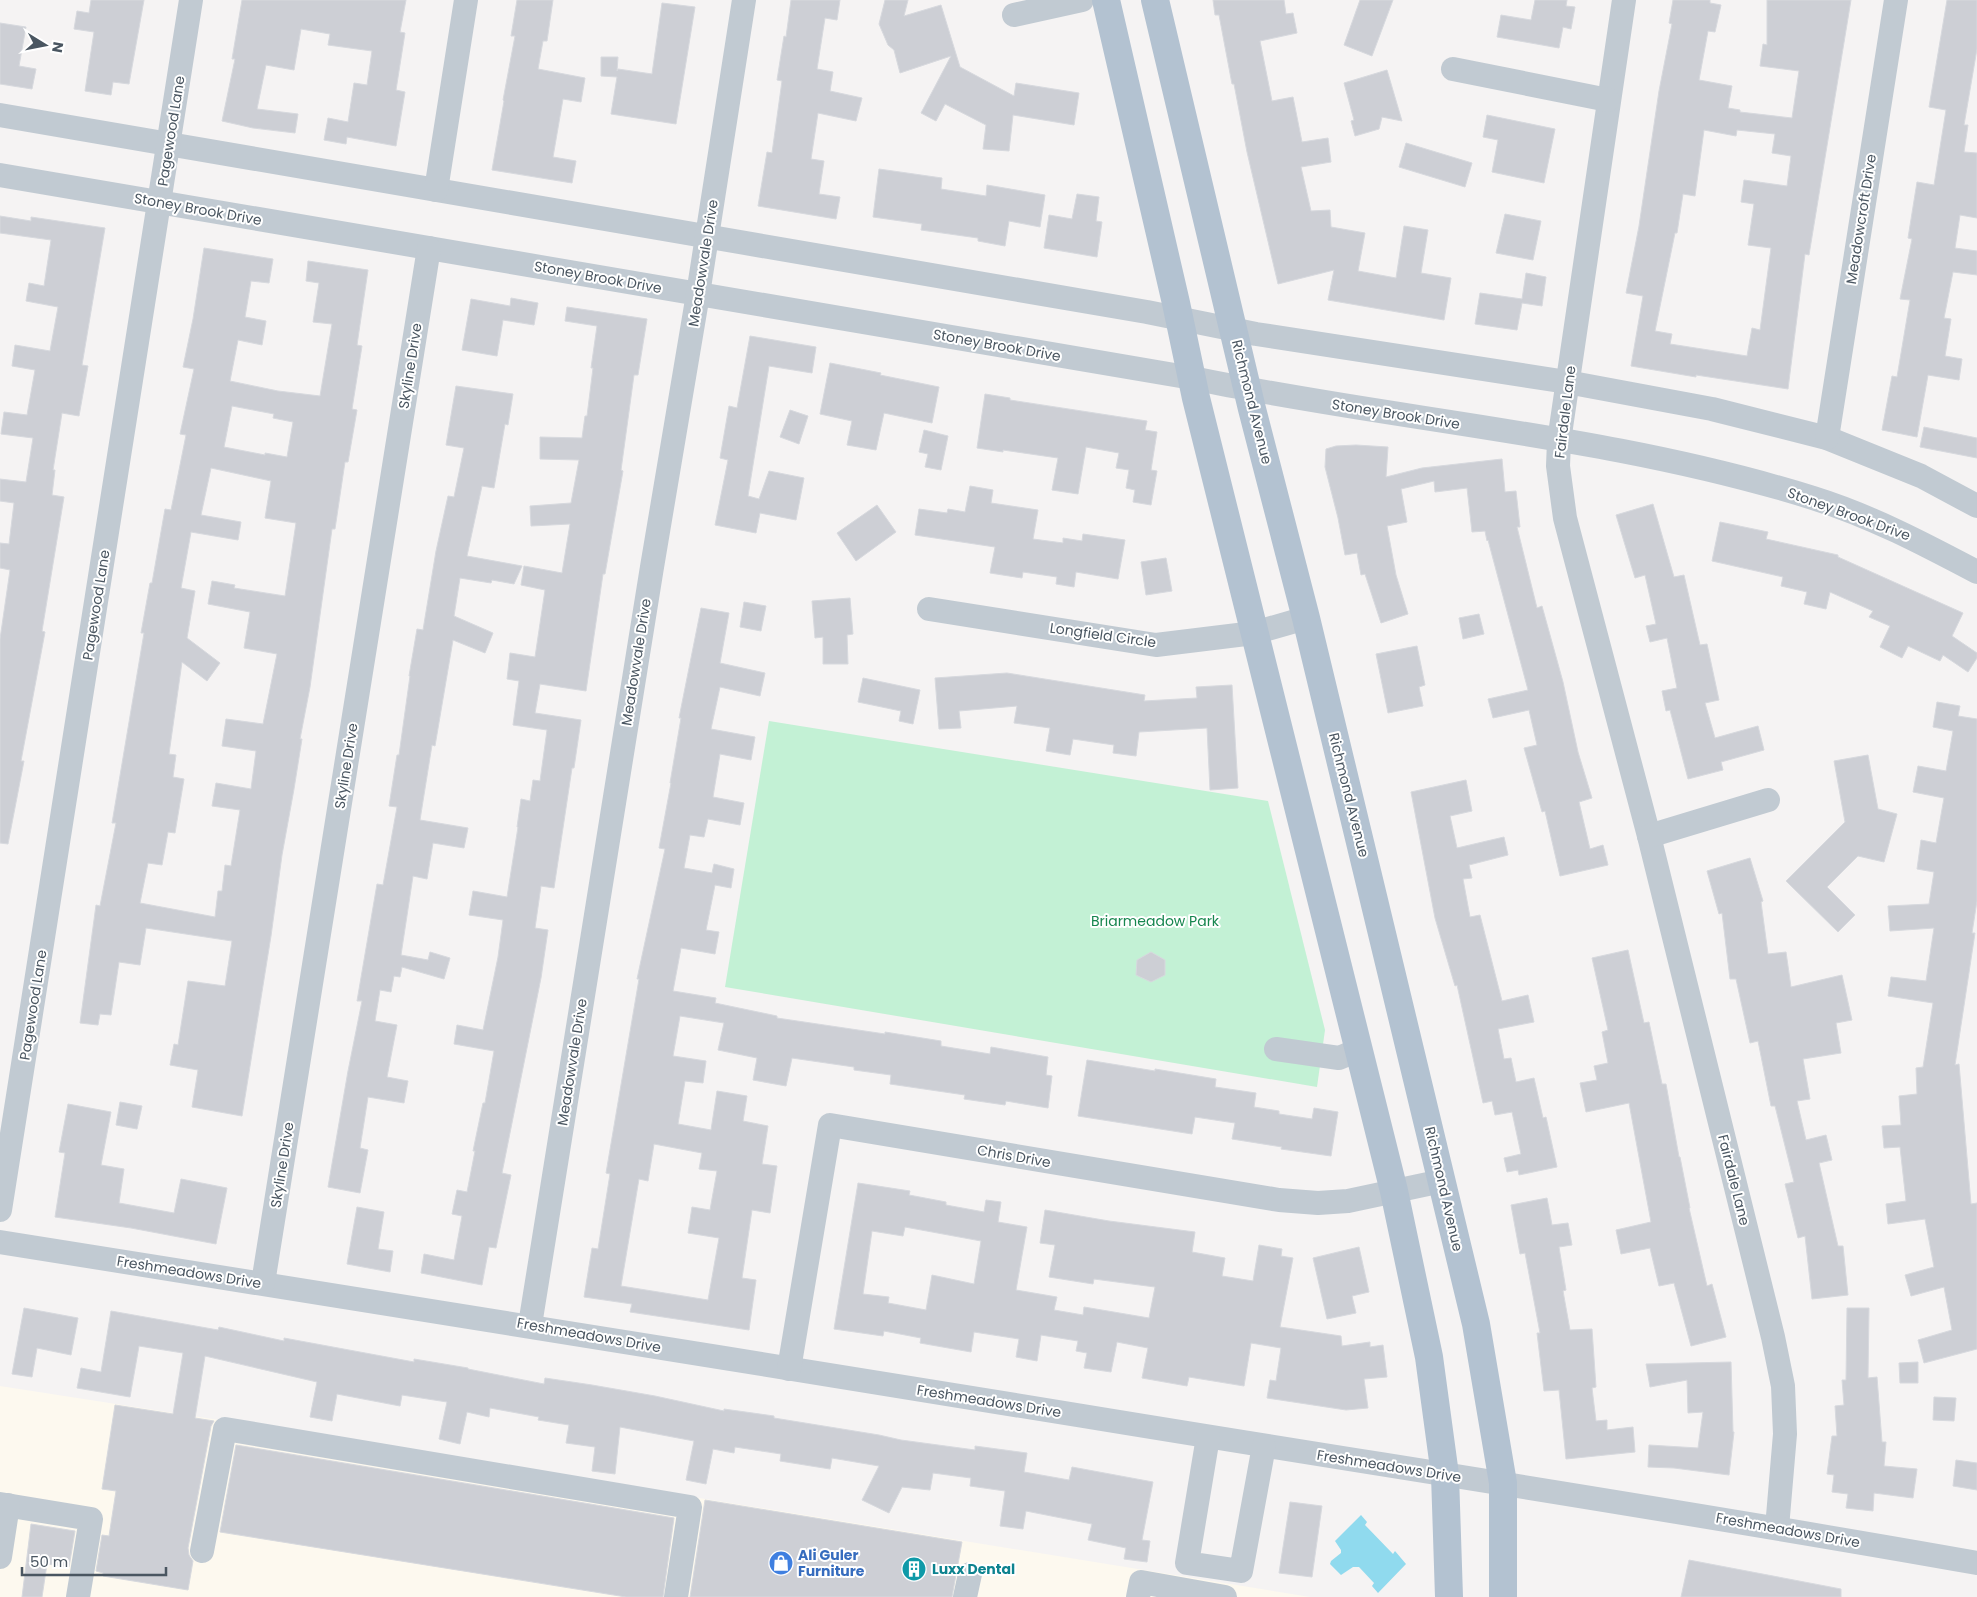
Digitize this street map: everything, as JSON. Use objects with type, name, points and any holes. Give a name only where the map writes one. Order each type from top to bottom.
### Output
[{"type":"main road","points":[[1106,0],[1192,378],[1394,1191],[1429,1357],[1444,1475],[1449,1597]]},
{"type":"main road","name":"Richmond Avenue","points":[[1155,0],[1248,390],[1306,618],[1476,1324],[1503,1483],[1502,1597]]},
{"type":"street","name":"Pagewood Lane","points":[[0,1210],[191,0]]},
{"type":"street","points":[[436,190],[466,0]]},
{"type":"street","name":"Meadowvale Drive","points":[[530,1325],[744,0]]},
{"type":"street","points":[[1014,15],[1082,0]]},
{"type":"street","name":"Fairdale Lane","points":[[1624,0],[1567,382],[1559,440],[1558,466],[1565,518],[1649,836],[1784,1386],[1785,1434],[1777,1528]]},
{"type":"street","name":"Meadowcroft Drive","points":[[1827,438],[1896,0]]},
{"type":"street","points":[[1453,69],[1608,100]]},
{"type":"street","points":[[0,115],[1178,318],[1234,330],[1567,382],[1712,409],[1827,438],[1921,476],[1977,506]]},
{"type":"street","name":"Stoney Brook Drive","points":[[0,175],[1192,378],[1248,390],[1559,440],[1699,466],[1815,499],[1910,536],[1977,572]]},
{"type":"street","name":"Skyline Drive","points":[[263,1283],[429,248]]},
{"type":"street","name":"Longfield Circle","points":[[929,609],[1156,645],[1254,633],[1306,618]]},
{"type":"street","points":[[1649,836],[1768,800]]},
{"type":"street","points":[[1276,1049],[1339,1058],[1358,1050]]},
{"type":"street","name":"Chris Drive","points":[[789,1369],[830,1125],[1279,1200],[1318,1203],[1348,1201],[1442,1181]]},
{"type":"street","name":"Freshmeadows Drive","points":[[0,1242],[530,1325],[789,1369],[1503,1483],[1777,1528],[1977,1564]]},
{"type":"street","points":[[202,1551],[224,1429],[690,1507],[676,1597]]},
{"type":"street","points":[[1208,1437],[1187,1563],[1241,1571],[1264,1446]]},
{"type":"street","points":[[0,1557],[4,1504],[91,1519],[78,1597]]},
{"type":"street","points":[[965,1597],[970,1574]]},
{"type":"street","points":[[1138,1597],[1141,1582],[1225,1597]]},
{"type":"shaded area","points":[[0,1386],[219,1420],[1310,1597],[0,1597]]},
{"type":"green space","name":"Briarmeadow Park","points":[[769,721],[1268,801],[1325,1030],[1317,1087],[725,987]]},
{"type":"water","points":[[1361,1515],[1367,1522],[1365,1525],[1393,1554],[1395,1551],[1406,1564],[1378,1593],[1372,1586],[1374,1583],[1359,1567],[1353,1567],[1341,1575],[1330,1564],[1341,1553],[1335,1541]]},
{"type":"building","points":[[91,0],[144,0],[129,84],[113,82],[111,95],[85,91],[94,32],[74,29],[77,11],[89,13]]},
{"type":"building","points":[[242,0],[406,0],[400,32],[405,33],[396,90],[405,92],[396,146],[347,137],[346,144],[324,140],[328,118],[348,122],[354,83],[367,85],[372,51],[328,45],[330,34],[301,29],[294,70],[266,65],[257,109],[298,114],[295,133],[253,128],[222,121],[235,59],[232,59]]},
{"type":"building","points":[[517,0],[553,0],[547,41],[543,41],[538,69],[585,78],[581,102],[563,99],[553,157],[576,161],[572,183],[492,170],[515,36],[511,36]]},
{"type":"building","points":[[791,0],[840,0],[837,20],[825,18],[817,69],[833,72],[830,91],[862,98],[856,121],[818,113],[811,159],[824,161],[819,194],[840,197],[836,219],[758,206],[767,152],[772,153],[782,81],[777,80]]},
{"type":"building","points":[[885,0],[908,0],[904,16],[941,5],[960,67],[1014,96],[1016,83],[1079,93],[1074,125],[1013,115],[1009,151],[983,149],[986,125],[945,104],[936,121],[921,113],[951,56],[900,73],[894,50],[888,45],[879,24]]},
{"type":"building","points":[[1213,0],[1284,0],[1286,14],[1293,13],[1297,33],[1260,41],[1272,101],[1293,97],[1302,142],[1328,138],[1331,162],[1301,167],[1311,211],[1330,210],[1331,227],[1365,233],[1358,271],[1396,278],[1404,226],[1428,230],[1421,273],[1451,278],[1444,320],[1328,300],[1334,270],[1278,284],[1247,152],[1234,84],[1232,84],[1219,15],[1215,15]]},
{"type":"building","points":[[1360,0],[1393,0],[1372,56],[1344,45]]},
{"type":"building","points":[[1535,0],[1567,0],[1566,6],[1575,7],[1571,29],[1563,27],[1559,48],[1497,37],[1501,15],[1531,20]]},
{"type":"building","points":[[1673,0],[1710,0],[1710,3],[1721,5],[1715,32],[1708,31],[1699,80],[1732,86],[1728,108],[1740,110],[1740,112],[1792,118],[1799,71],[1760,66],[1763,44],[1767,45],[1767,0],[1851,0],[1809,255],[1805,254],[1788,389],[1631,366],[1643,296],[1626,293],[1639,226],[1659,91],[1672,24],[1669,23]],"holes":[[[1704,130],[1736,136],[1737,130],[1775,134],[1772,153],[1791,156],[1787,186],[1744,180],[1741,202],[1754,204],[1748,245],[1771,248],[1760,330],[1752,328],[1747,356],[1670,344],[1672,334],[1655,331],[1675,233],[1677,233],[1683,194],[1695,196]]]},
{"type":"building","points":[[1947,0],[1977,0],[1977,49],[1964,125],[1968,125],[1964,152],[1977,153],[1977,218],[1960,215],[1955,248],[1977,251],[1977,275],[1953,272],[1944,318],[1951,319],[1945,356],[1962,359],[1959,380],[1928,375],[1917,437],[1882,430],[1892,376],[1897,377],[1910,300],[1900,299],[1912,239],[1908,238],[1917,182],[1934,185],[1946,110],[1929,107]]},
{"type":"building","points":[[662,3],[695,7],[676,124],[611,114],[617,77],[601,76],[601,57],[618,57],[617,71],[618,69],[652,74]]},
{"type":"building","points":[[0,23],[26,27],[19,66],[36,69],[32,89],[0,84]]},
{"type":"building","points":[[1387,70],[1402,121],[1382,117],[1379,129],[1355,136],[1351,121],[1354,120],[1344,83]]},
{"type":"building","points":[[1487,115],[1555,129],[1544,183],[1492,172],[1498,140],[1483,137]]},
{"type":"building","points":[[1406,143],[1472,163],[1465,187],[1399,167]]},
{"type":"building","points":[[879,169],[942,178],[941,189],[986,196],[987,185],[1045,195],[1040,227],[1009,221],[1005,246],[978,241],[978,238],[921,230],[922,224],[873,217]]},
{"type":"building","points":[[1077,194],[1099,197],[1096,221],[1102,222],[1097,257],[1044,248],[1049,215],[1072,219]]},
{"type":"building","points":[[1505,214],[1541,221],[1533,260],[1496,253]]},
{"type":"building","points":[[0,216],[31,221],[31,217],[105,228],[82,365],[88,366],[79,416],[62,413],[53,470],[55,470],[52,495],[64,497],[42,631],[45,632],[8,844],[0,843],[0,639],[10,570],[0,568],[0,543],[9,544],[14,503],[0,501],[0,479],[26,482],[33,438],[1,434],[4,412],[27,415],[35,370],[12,366],[15,345],[50,351],[58,307],[26,301],[29,283],[44,286],[51,240],[0,233]]},
{"type":"building","points":[[204,248],[273,259],[269,283],[251,281],[245,317],[266,321],[262,345],[238,340],[230,381],[278,391],[320,396],[332,324],[313,322],[319,283],[306,281],[308,261],[368,270],[357,345],[362,346],[352,409],[357,410],[348,462],[345,462],[335,529],[332,529],[310,687],[300,739],[302,739],[282,855],[242,1116],[192,1107],[198,1070],[170,1065],[174,1044],[178,1045],[188,981],[225,986],[232,941],[146,928],[140,965],[119,962],[111,1015],[100,1014],[98,1025],[80,1023],[96,905],[100,906],[116,823],[112,823],[144,633],[141,633],[150,583],[152,583],[165,509],[171,510],[186,435],[180,434],[194,369],[183,367],[193,319]],"holes":[[[232,406],[274,414],[273,418],[293,422],[287,457],[224,447]],[[211,468],[271,481],[265,518],[296,523],[285,596],[234,588],[235,585],[212,581],[208,604],[250,612],[244,648],[277,654],[263,724],[226,719],[222,746],[256,751],[251,789],[216,783],[212,806],[240,810],[231,866],[225,865],[222,891],[218,891],[215,917],[140,903],[148,863],[162,865],[168,832],[175,833],[184,779],[173,777],[176,755],[169,754],[182,662],[207,681],[220,663],[187,638],[195,591],[181,588],[191,532],[238,540],[241,522],[201,515]]]},
{"type":"building","points":[[1526,273],[1546,277],[1542,306],[1522,303],[1517,330],[1475,324],[1480,293],[1522,299]]},
{"type":"building","points":[[511,298],[538,303],[534,325],[503,320],[497,356],[462,350],[471,299],[510,306]]},
{"type":"building","points":[[567,307],[647,319],[638,375],[634,375],[621,470],[623,471],[605,574],[603,574],[586,691],[540,684],[535,713],[581,720],[554,888],[541,886],[535,928],[548,930],[541,978],[502,1173],[511,1175],[496,1248],[489,1247],[482,1285],[421,1273],[424,1254],[454,1260],[462,1216],[452,1214],[457,1190],[467,1192],[475,1151],[473,1151],[483,1103],[485,1103],[494,1051],[454,1044],[457,1025],[483,1030],[498,957],[503,920],[469,915],[473,891],[507,897],[521,799],[530,801],[533,780],[540,781],[547,730],[513,725],[519,681],[507,679],[510,653],[535,657],[545,590],[521,585],[524,566],[562,573],[570,524],[531,526],[530,506],[571,503],[579,460],[540,459],[540,437],[582,438],[585,416],[587,416],[597,326],[565,321]]},
{"type":"building","points":[[750,336],[816,347],[812,373],[769,366],[748,496],[759,499],[769,471],[804,478],[796,520],[760,513],[756,533],[715,525],[728,460],[720,458],[729,406],[737,408]]},
{"type":"building","points":[[830,363],[939,387],[932,423],[884,413],[876,450],[847,445],[852,421],[820,414]]},
{"type":"building","points":[[456,386],[513,394],[508,425],[505,424],[494,488],[482,486],[467,556],[522,566],[514,584],[492,580],[491,583],[460,578],[454,616],[493,633],[485,653],[453,640],[435,746],[432,745],[420,820],[468,828],[464,848],[433,843],[427,879],[413,876],[401,955],[428,960],[430,952],[450,958],[444,979],[402,967],[400,977],[394,976],[391,992],[380,990],[375,1021],[397,1025],[387,1077],[408,1081],[404,1103],[368,1097],[360,1148],[368,1150],[360,1193],[328,1187],[362,1001],[357,1001],[377,884],[383,885],[397,807],[389,806],[397,755],[399,755],[417,629],[423,630],[436,551],[448,496],[454,497],[464,448],[446,445]]},
{"type":"building","points":[[985,394],[1010,398],[1010,400],[1147,421],[1145,430],[1157,432],[1151,470],[1157,471],[1151,505],[1133,502],[1135,490],[1126,488],[1129,470],[1116,468],[1119,453],[1086,447],[1078,494],[1052,490],[1058,458],[977,448]]},
{"type":"building","points":[[790,410],[808,416],[799,444],[780,437]]},
{"type":"building","points":[[1924,427],[1977,438],[1977,458],[1920,447]]},
{"type":"building","points":[[924,430],[948,436],[941,470],[925,467],[928,454],[919,452]]},
{"type":"building","points":[[1336,446],[1388,447],[1386,477],[1422,468],[1502,459],[1505,492],[1516,491],[1520,527],[1517,527],[1537,608],[1542,606],[1563,682],[1578,752],[1592,798],[1579,802],[1590,849],[1603,845],[1608,865],[1560,876],[1545,811],[1542,812],[1524,748],[1537,745],[1529,710],[1493,718],[1488,699],[1528,690],[1485,531],[1472,532],[1467,488],[1435,492],[1434,481],[1401,489],[1407,522],[1387,526],[1396,575],[1408,614],[1381,623],[1365,574],[1361,575],[1357,553],[1345,555],[1325,467],[1326,449]]},
{"type":"building","points":[[970,486],[993,490],[991,503],[1038,510],[1033,539],[1063,543],[1063,538],[1082,541],[1083,534],[1125,540],[1118,579],[1076,572],[1074,587],[1056,584],[1057,577],[1023,572],[1022,578],[990,573],[995,547],[915,535],[919,509],[947,513],[948,509],[965,512]]},
{"type":"building","points":[[1653,504],[1674,577],[1684,575],[1700,645],[1707,644],[1719,700],[1705,703],[1715,738],[1758,726],[1764,750],[1721,762],[1723,770],[1688,779],[1670,710],[1666,711],[1662,691],[1677,688],[1667,638],[1650,642],[1646,626],[1656,624],[1645,575],[1635,578],[1616,515]]},
{"type":"building","points":[[877,505],[896,532],[856,561],[837,533]]},
{"type":"building","points":[[1720,522],[1768,532],[1766,539],[1838,555],[1838,557],[1963,613],[1952,636],[1977,653],[1977,658],[1968,672],[1943,655],[1940,661],[1908,646],[1902,658],[1880,647],[1890,626],[1869,617],[1873,611],[1830,592],[1826,609],[1804,604],[1807,592],[1781,586],[1783,577],[1712,561]]},
{"type":"building","points":[[1166,558],[1172,591],[1146,595],[1141,562]]},
{"type":"building","points":[[850,598],[853,634],[847,635],[848,664],[823,664],[823,637],[815,638],[812,601]]},
{"type":"building","points":[[744,602],[766,606],[761,631],[740,627]]},
{"type":"building","points":[[701,608],[729,613],[720,663],[765,673],[760,696],[720,687],[711,729],[755,737],[751,760],[720,754],[713,797],[744,803],[740,825],[708,819],[704,837],[690,835],[684,868],[712,873],[714,864],[734,869],[731,888],[715,885],[706,930],[719,932],[715,954],[681,948],[673,991],[716,998],[715,1003],[777,1016],[777,1018],[941,1041],[941,1046],[990,1054],[991,1047],[1048,1057],[1046,1075],[1052,1076],[1048,1108],[1006,1101],[1005,1105],[964,1099],[965,1095],[890,1084],[891,1075],[854,1070],[854,1067],[792,1058],[786,1086],[753,1080],[757,1058],[718,1050],[724,1023],[680,1016],[673,1056],[706,1061],[703,1083],[685,1081],[678,1124],[711,1130],[717,1091],[747,1096],[743,1121],[768,1126],[762,1164],[777,1166],[770,1213],[752,1210],[742,1278],[756,1280],[749,1330],[630,1312],[632,1304],[584,1297],[592,1248],[598,1249],[610,1174],[606,1173],[639,979],[637,979],[665,849],[659,848],[681,718],[679,718]],"holes":[[[654,1144],[702,1153],[699,1169],[717,1171],[710,1210],[692,1207],[688,1233],[719,1238],[708,1300],[621,1286],[639,1179],[648,1181]]]},
{"type":"building","points":[[1479,614],[1484,634],[1463,639],[1459,618]]},
{"type":"building","points":[[1417,646],[1425,685],[1419,687],[1423,706],[1388,713],[1376,654]]},
{"type":"building","points":[[1007,673],[1145,695],[1144,701],[1197,698],[1196,687],[1232,685],[1238,788],[1210,790],[1207,728],[1139,732],[1136,756],[1113,753],[1114,745],[1073,739],[1070,755],[1046,751],[1050,728],[1014,723],[1017,706],[959,711],[961,728],[939,729],[935,678]]},
{"type":"building","points":[[863,678],[920,690],[913,724],[899,721],[901,711],[858,702]]},
{"type":"building","points":[[1937,702],[1960,706],[1958,716],[1977,719],[1977,901],[1972,933],[1975,933],[1955,1065],[1959,1064],[1971,1204],[1977,1203],[1977,1349],[1924,1363],[1918,1340],[1952,1330],[1944,1287],[1911,1296],[1905,1275],[1934,1267],[1925,1219],[1888,1224],[1886,1204],[1906,1201],[1900,1147],[1884,1148],[1882,1126],[1901,1125],[1899,1096],[1917,1094],[1916,1068],[1923,1067],[1933,1003],[1888,996],[1891,977],[1926,981],[1934,928],[1890,931],[1888,906],[1929,904],[1934,872],[1917,869],[1921,840],[1936,843],[1944,798],[1913,792],[1918,766],[1946,771],[1953,731],[1933,727]]},
{"type":"building","points":[[1868,755],[1878,809],[1897,814],[1884,862],[1858,856],[1827,887],[1855,915],[1838,932],[1786,881],[1845,822],[1834,761]]},
{"type":"building","points":[[1466,780],[1472,811],[1450,816],[1457,848],[1504,837],[1508,855],[1469,865],[1472,878],[1463,879],[1470,917],[1480,915],[1502,1001],[1528,995],[1534,1022],[1498,1029],[1504,1059],[1511,1058],[1516,1082],[1534,1078],[1543,1118],[1546,1117],[1557,1167],[1519,1175],[1518,1170],[1507,1172],[1504,1158],[1521,1154],[1512,1112],[1495,1115],[1492,1101],[1483,1103],[1457,985],[1455,986],[1435,918],[1411,792]]},
{"type":"building","points":[[1750,858],[1763,901],[1761,902],[1768,954],[1786,952],[1791,987],[1842,975],[1852,1020],[1836,1023],[1841,1053],[1803,1059],[1810,1099],[1797,1101],[1806,1140],[1826,1135],[1832,1160],[1819,1163],[1838,1246],[1843,1246],[1848,1295],[1812,1299],[1805,1236],[1798,1238],[1785,1184],[1794,1182],[1775,1106],[1771,1106],[1758,1041],[1750,1043],[1736,979],[1730,979],[1722,913],[1719,914],[1707,871]]},
{"type":"building","points":[[1628,950],[1644,1023],[1649,1022],[1662,1084],[1666,1084],[1689,1208],[1707,1286],[1712,1284],[1726,1337],[1691,1346],[1674,1283],[1659,1286],[1650,1248],[1621,1254],[1616,1230],[1651,1222],[1629,1103],[1586,1112],[1580,1083],[1597,1080],[1594,1066],[1608,1063],[1602,1032],[1608,1030],[1592,958]]},
{"type":"building","points":[[1151,952],[1165,960],[1165,975],[1151,982],[1136,975],[1137,960]]},
{"type":"building","points":[[1087,1060],[1216,1079],[1215,1087],[1256,1093],[1254,1107],[1279,1111],[1279,1114],[1312,1119],[1314,1108],[1338,1112],[1331,1156],[1281,1149],[1282,1147],[1232,1139],[1235,1123],[1195,1117],[1192,1134],[1078,1116]]},
{"type":"building","points":[[120,1102],[142,1106],[137,1129],[116,1125]]},
{"type":"building","points":[[68,1104],[111,1112],[101,1165],[124,1169],[119,1203],[174,1213],[181,1179],[227,1188],[216,1244],[131,1228],[55,1217],[65,1153],[59,1152]]},
{"type":"building","points":[[858,1183],[910,1191],[909,1195],[946,1202],[946,1205],[984,1212],[986,1200],[1001,1202],[998,1222],[1027,1227],[1016,1290],[1057,1297],[1054,1310],[1083,1315],[1084,1307],[1149,1318],[1155,1287],[1094,1279],[1093,1284],[1049,1277],[1055,1245],[1040,1243],[1045,1210],[1109,1221],[1195,1232],[1192,1252],[1225,1258],[1222,1276],[1253,1281],[1259,1245],[1282,1249],[1281,1256],[1293,1258],[1280,1327],[1341,1336],[1342,1346],[1370,1342],[1370,1347],[1383,1345],[1387,1377],[1364,1379],[1368,1408],[1346,1410],[1267,1398],[1270,1380],[1276,1381],[1281,1348],[1251,1343],[1244,1386],[1189,1377],[1187,1386],[1142,1378],[1148,1348],[1117,1342],[1111,1372],[1084,1368],[1087,1353],[1076,1351],[1078,1341],[1041,1335],[1037,1361],[1016,1357],[1019,1339],[974,1332],[971,1352],[920,1343],[921,1338],[884,1331],[883,1336],[834,1329]],"holes":[[[905,1227],[981,1241],[974,1284],[932,1275],[926,1310],[888,1303],[889,1297],[863,1294],[872,1231],[903,1236]]]},
{"type":"building","points":[[1547,1198],[1552,1225],[1568,1223],[1572,1245],[1559,1247],[1566,1290],[1563,1291],[1570,1330],[1592,1329],[1596,1387],[1592,1388],[1596,1421],[1607,1420],[1607,1430],[1633,1427],[1635,1452],[1566,1459],[1559,1390],[1544,1391],[1537,1333],[1540,1333],[1525,1253],[1520,1254],[1511,1205]]},
{"type":"building","points":[[357,1207],[384,1212],[378,1249],[393,1251],[390,1272],[347,1264]]},
{"type":"building","points":[[1359,1247],[1369,1292],[1352,1296],[1356,1313],[1327,1319],[1313,1258]]},
{"type":"building","points":[[24,1308],[78,1318],[71,1355],[37,1348],[32,1377],[12,1374]]},
{"type":"building","points":[[1847,1308],[1869,1308],[1868,1378],[1877,1377],[1882,1442],[1886,1442],[1884,1466],[1917,1469],[1913,1498],[1874,1493],[1873,1511],[1846,1508],[1848,1494],[1832,1492],[1834,1475],[1827,1474],[1832,1436],[1837,1436],[1835,1406],[1844,1405],[1842,1380],[1846,1380]]},
{"type":"building","points":[[111,1311],[218,1330],[219,1327],[284,1341],[284,1338],[414,1362],[414,1359],[468,1368],[544,1384],[545,1378],[592,1385],[724,1411],[724,1409],[774,1416],[774,1418],[901,1440],[975,1450],[975,1446],[1027,1453],[1024,1472],[1069,1480],[1072,1467],[1153,1482],[1142,1540],[1150,1541],[1147,1562],[1124,1559],[1126,1548],[1088,1540],[1092,1524],[1026,1511],[1023,1529],[1000,1526],[1005,1491],[970,1486],[971,1478],[933,1473],[930,1490],[902,1487],[889,1513],[862,1500],[879,1466],[832,1458],[830,1469],[780,1461],[781,1454],[735,1447],[734,1453],[713,1449],[706,1484],[686,1480],[694,1441],[620,1427],[615,1474],[592,1471],[595,1447],[566,1443],[569,1425],[538,1420],[539,1417],[490,1408],[489,1417],[467,1412],[460,1444],[439,1439],[447,1402],[402,1395],[400,1406],[337,1394],[332,1421],[310,1417],[317,1382],[205,1356],[195,1418],[214,1421],[211,1426],[188,1548],[189,1555],[193,1561],[188,1590],[103,1576],[103,1573],[96,1571],[102,1535],[109,1536],[116,1491],[102,1489],[115,1405],[173,1414],[183,1353],[139,1346],[130,1397],[77,1388],[81,1368],[101,1372]]},
{"type":"building","points":[[1731,1362],[1734,1432],[1729,1475],[1674,1468],[1648,1467],[1649,1445],[1698,1448],[1703,1412],[1688,1413],[1687,1380],[1650,1387],[1646,1364]]},
{"type":"building","points":[[1918,1362],[1918,1383],[1900,1383],[1899,1363]]},
{"type":"building","points":[[1934,1397],[1956,1398],[1954,1421],[1933,1420]]},
{"type":"building","points":[[236,1445],[674,1518],[663,1597],[626,1597],[220,1532]]},
{"type":"building","points":[[1956,1460],[1977,1463],[1977,1490],[1953,1486]]},
{"type":"building","name":"Ali Guler Furniture","points":[[705,1500],[962,1542],[952,1597],[690,1597]]},
{"type":"building","points":[[1290,1502],[1322,1506],[1312,1577],[1279,1573]]},
{"type":"building","points":[[31,1524],[75,1531],[69,1567],[47,1564],[42,1597],[22,1597]]},
{"type":"building","points":[[1689,1560],[1841,1589],[1841,1597],[1681,1597]]},
{"type":"place","name":"Ali Guler Furniture","points":[[781,1563]]},
{"type":"place","name":"Luxx Dental","points":[[914,1569]]}]
